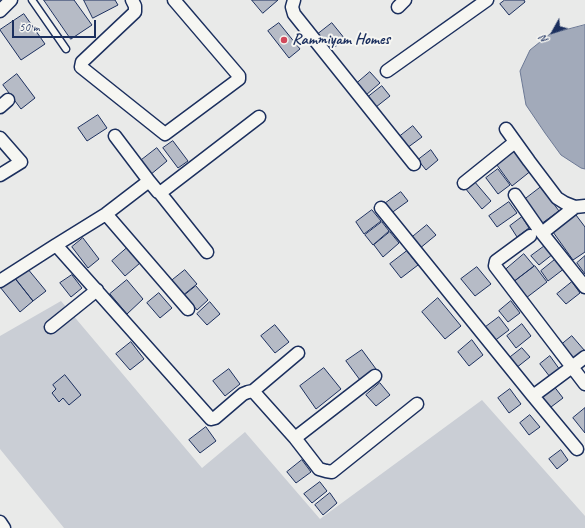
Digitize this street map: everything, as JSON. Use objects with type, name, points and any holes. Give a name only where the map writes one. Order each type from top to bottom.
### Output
[{"type":"street","points":[[0,11],[11,0]]},
{"type":"street","points":[[136,2],[135,12],[82,62],[81,67],[166,134],[239,79],[239,76],[174,0]]},
{"type":"street","points":[[294,0],[292,7],[294,14],[414,164]]},
{"type":"street","points":[[387,71],[487,0]]},
{"type":"street","points":[[160,193],[259,117]]},
{"type":"street","points":[[506,128],[557,198],[565,203],[580,206]]},
{"type":"street","points":[[115,136],[149,181],[207,252]]},
{"type":"street","points":[[0,138],[21,162],[0,175]]},
{"type":"street","points":[[464,183],[515,142]]},
{"type":"street","points":[[0,281],[106,214],[149,181]]},
{"type":"street","points":[[515,195],[542,233],[585,287]]},
{"type":"street","points":[[542,233],[580,206]]},
{"type":"street","points":[[381,208],[577,450]]},
{"type":"street","points":[[106,214],[188,309]]},
{"type":"street","points":[[530,236],[496,260],[495,266],[585,384]]},
{"type":"street","points":[[56,245],[211,419],[215,418],[243,394],[253,391],[298,353]]},
{"type":"street","points":[[51,327],[97,290]]},
{"type":"street","points":[[533,396],[585,357]]},
{"type":"street","points":[[295,438],[375,376]]},
{"type":"street","points":[[253,391],[295,438],[319,469],[326,472],[332,472],[417,404]]},
{"type":"street","points":[[0,522],[4,528]]},
{"type":"lane","points":[[32,0],[66,49]]},
{"type":"shaded area","points":[[61,301],[202,468],[245,432],[320,519],[482,400],[585,516],[585,528],[64,528],[0,449],[0,336]]},
{"type":"water","points":[[585,25],[585,169],[561,155],[526,105],[520,71],[530,50],[550,34]]},
{"type":"building","points":[[44,0],[74,0],[92,25],[71,39]]},
{"type":"building","points":[[84,0],[115,0],[118,5],[93,18]]},
{"type":"building","points":[[252,0],[278,0],[263,13]]},
{"type":"building","points":[[505,0],[524,0],[525,2],[509,15],[500,4]]},
{"type":"building","points":[[24,14],[45,44],[21,60],[0,30]]},
{"type":"building","name":"Rammiyam Homes","points":[[279,23],[300,49],[289,58],[268,31]]},
{"type":"building","points":[[332,23],[345,39],[331,50],[318,34]]},
{"type":"building","points":[[370,72],[380,83],[366,95],[356,84]]},
{"type":"building","points":[[17,74],[35,98],[21,109],[3,85]]},
{"type":"building","points":[[382,86],[390,96],[376,107],[368,97]]},
{"type":"building","points":[[98,115],[107,128],[87,141],[78,128]]},
{"type":"building","points":[[413,126],[422,137],[407,148],[399,137]]},
{"type":"building","points":[[173,141],[188,161],[178,168],[163,148]]},
{"type":"building","points":[[157,148],[167,161],[150,175],[139,162]]},
{"type":"building","points":[[431,150],[438,160],[426,170],[418,160]]},
{"type":"building","points":[[516,150],[532,170],[512,186],[497,165]]},
{"type":"building","points":[[498,169],[510,185],[498,194],[486,178]]},
{"type":"building","points":[[474,181],[491,201],[482,209],[465,188]]},
{"type":"building","points":[[541,187],[559,211],[541,224],[524,200]]},
{"type":"building","points":[[401,192],[408,201],[390,214],[383,205]]},
{"type":"building","points":[[509,202],[517,213],[497,227],[489,216]]},
{"type":"building","points":[[372,210],[381,221],[364,234],[356,222]]},
{"type":"building","points":[[576,215],[585,227],[585,252],[573,260],[553,232]]},
{"type":"building","points":[[522,217],[529,228],[517,237],[510,226]]},
{"type":"building","points":[[382,222],[389,231],[373,245],[365,235]]},
{"type":"building","points":[[427,225],[436,235],[419,249],[410,239]]},
{"type":"building","points":[[390,232],[399,243],[383,257],[374,245]]},
{"type":"building","points":[[83,238],[99,259],[88,268],[72,247]]},
{"type":"building","points":[[546,245],[553,254],[539,265],[531,256]]},
{"type":"building","points":[[127,248],[140,263],[125,276],[112,261]]},
{"type":"building","points":[[407,251],[418,265],[401,278],[390,264]]},
{"type":"building","points":[[524,254],[534,266],[513,282],[504,271]]},
{"type":"building","points":[[585,256],[585,274],[577,263]]},
{"type":"building","points":[[557,258],[565,268],[548,281],[541,271]]},
{"type":"building","points":[[535,266],[547,282],[526,298],[514,282]]},
{"type":"building","points":[[477,267],[491,284],[475,296],[461,279]]},
{"type":"building","points":[[27,268],[46,291],[33,301],[15,278]]},
{"type":"building","points":[[185,270],[197,284],[182,296],[170,282]]},
{"type":"building","points":[[72,275],[82,288],[71,297],[60,283]]},
{"type":"building","points":[[13,276],[33,301],[20,312],[0,287]]},
{"type":"building","points":[[127,280],[143,299],[127,314],[110,294]]},
{"type":"building","points":[[572,282],[580,293],[566,304],[557,294]]},
{"type":"building","points":[[196,286],[208,300],[197,310],[185,295]]},
{"type":"building","points":[[159,293],[172,308],[160,318],[147,303]]},
{"type":"building","points":[[438,298],[461,326],[445,339],[422,312]]},
{"type":"building","points":[[511,301],[520,313],[508,322],[499,311]]},
{"type":"building","points":[[210,302],[220,314],[207,325],[197,314]]},
{"type":"building","points":[[499,317],[509,330],[493,342],[483,329]]},
{"type":"building","points":[[522,324],[531,336],[516,348],[507,336]]},
{"type":"building","points":[[275,325],[289,342],[275,353],[261,336]]},
{"type":"building","points":[[572,336],[585,351],[574,360],[561,345]]},
{"type":"building","points":[[472,340],[483,355],[469,366],[458,352]]},
{"type":"building","points":[[131,342],[144,359],[130,370],[116,354]]},
{"type":"building","points":[[522,348],[530,357],[516,368],[508,359]]},
{"type":"building","points":[[362,350],[376,369],[360,380],[346,361]]},
{"type":"building","points":[[550,356],[560,370],[550,377],[540,364]]},
{"type":"building","points":[[324,368],[341,389],[316,409],[300,386]]},
{"type":"building","points":[[229,369],[240,384],[225,396],[213,381]]},
{"type":"building","points":[[65,375],[81,395],[69,405],[63,398],[59,402],[52,393],[56,389],[53,385]]},
{"type":"building","points":[[380,383],[390,395],[376,406],[366,395]]},
{"type":"building","points":[[553,385],[563,398],[547,410],[537,397]]},
{"type":"building","points":[[510,389],[521,404],[509,413],[498,398]]},
{"type":"building","points":[[585,408],[585,433],[573,418]]},
{"type":"building","points":[[530,415],[540,427],[529,435],[520,423]]},
{"type":"building","points":[[206,427],[216,441],[200,453],[189,440]]},
{"type":"building","points":[[561,450],[568,460],[557,469],[549,459]]},
{"type":"building","points":[[302,460],[311,472],[296,483],[287,472]]},
{"type":"building","points":[[320,482],[327,491],[312,503],[304,494]]},
{"type":"building","points":[[330,493],[337,503],[323,515],[315,505]]},
{"type":"place","name":"Rammiyam Homes","points":[[284,40]]}]
